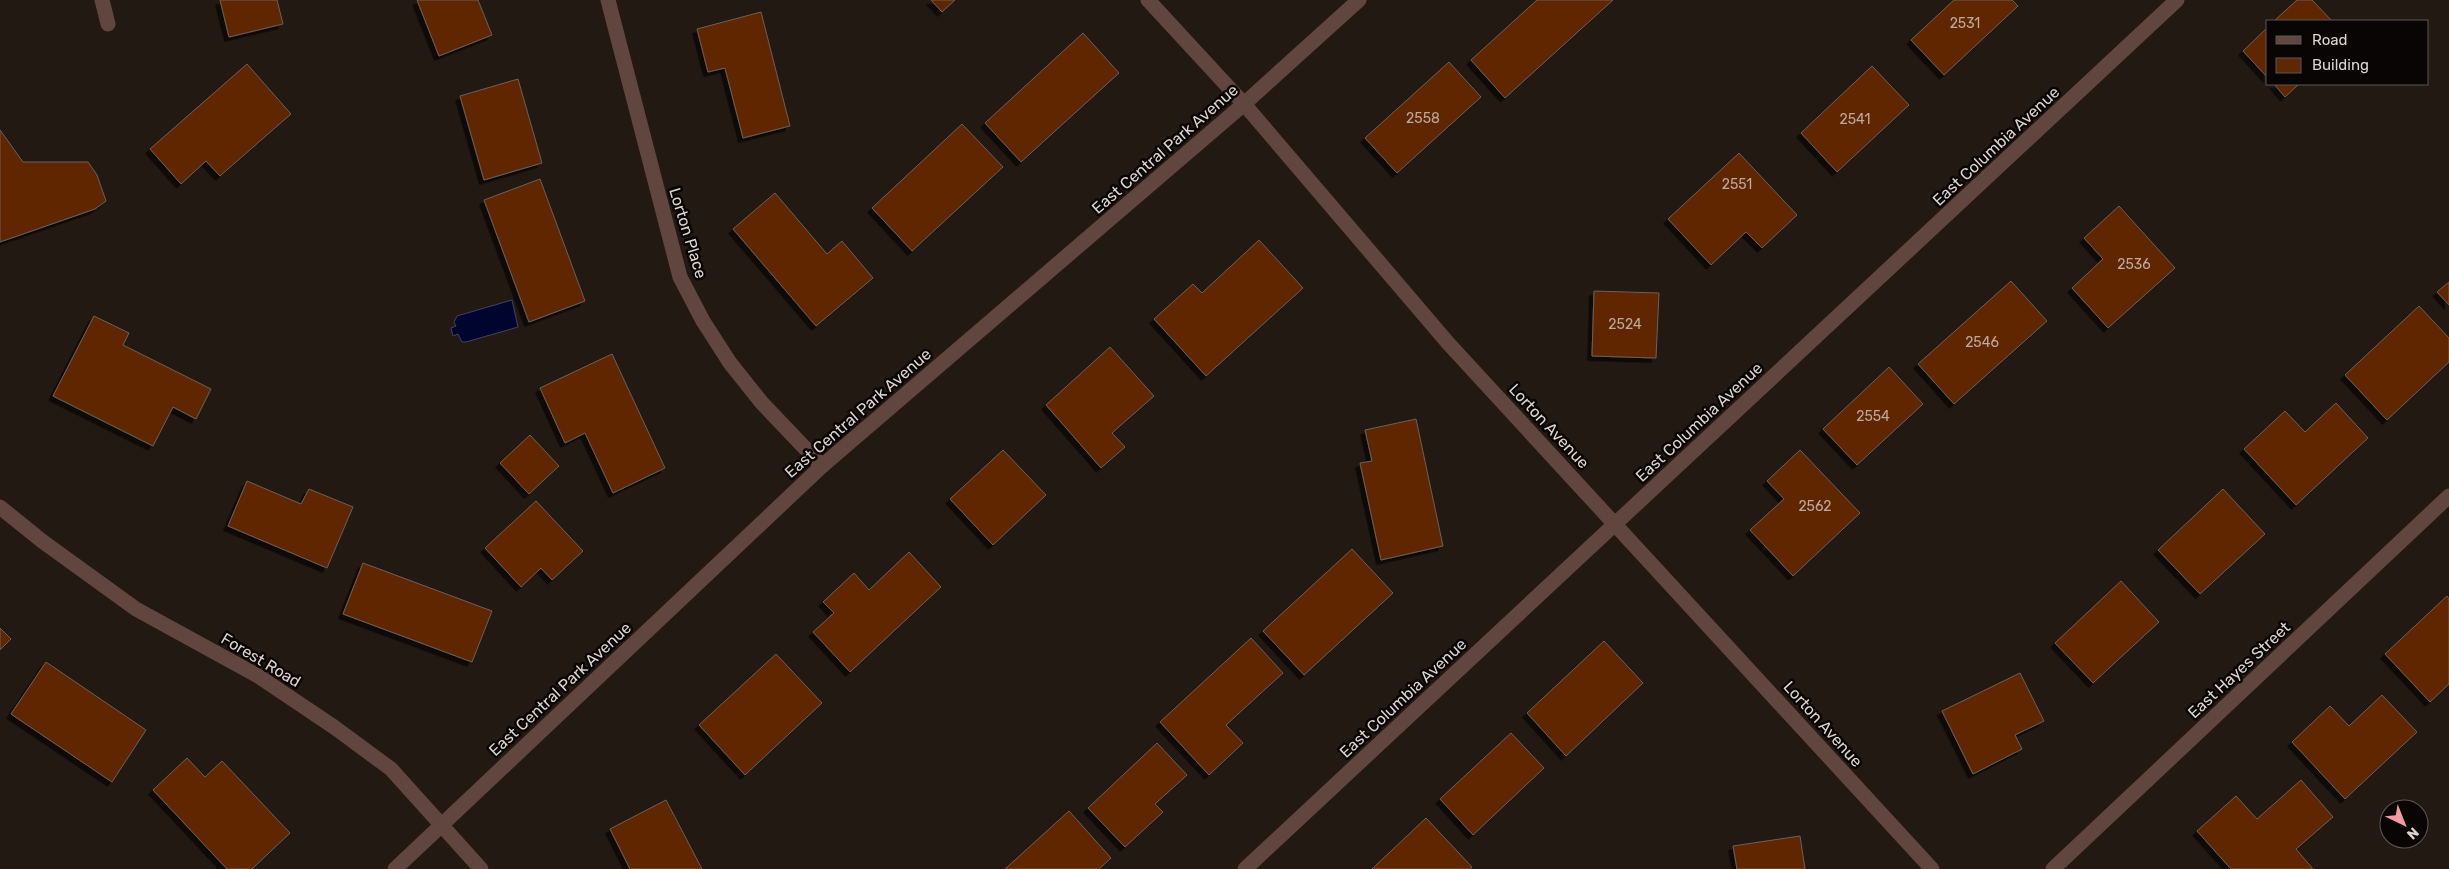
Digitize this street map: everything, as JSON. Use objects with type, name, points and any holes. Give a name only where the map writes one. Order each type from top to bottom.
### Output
[{"type":"street","points":[[102,0],[108,24]]},
{"type":"street","name":"Lorton Place","points":[[608,0],[680,277],[703,321],[730,362],[762,403],[822,466]]},
{"type":"street","name":"Lorton Avenue","points":[[1148,0],[1244,104],[1448,343],[1932,869]]},
{"type":"street","name":"East Central Park Avenue","points":[[395,869],[822,466],[1244,104],[1359,0]]},
{"type":"street","name":"East Columbia Avenue","points":[[1245,869],[2178,0]]},
{"type":"street","name":"East Hayes Street","points":[[2053,869],[2449,496]]},
{"type":"street","name":"Forest Road","points":[[0,507],[42,541],[136,609],[258,676],[392,769],[481,869]]},
{"type":"water","points":[[512,300],[518,327],[466,342],[462,342],[458,334],[453,336],[451,328],[456,326],[454,322],[457,316]]},
{"type":"building","points":[[220,0],[277,0],[283,24],[229,37]]},
{"type":"building","points":[[417,0],[478,0],[492,35],[439,56]]},
{"type":"building","points":[[931,0],[955,0],[942,12]]},
{"type":"building","points":[[1537,0],[1613,0],[1505,98],[1471,60]]},
{"type":"building","points":[[1954,0],[2012,0],[2018,6],[1944,75],[1911,40]]},
{"type":"building","points":[[2297,0],[2312,0],[2331,20],[2275,20]]},
{"type":"building","points":[[761,12],[790,126],[743,138],[725,68],[708,72],[697,29]]},
{"type":"building","points":[[2266,29],[2266,76],[2243,51]]},
{"type":"building","points":[[1083,33],[1119,73],[1021,162],[985,123]]},
{"type":"building","points":[[1449,62],[1481,97],[1397,173],[1365,138]]},
{"type":"building","points":[[247,64],[291,114],[220,176],[206,161],[181,184],[150,149]]},
{"type":"building","points":[[1872,66],[1909,105],[1837,172],[1801,133]]},
{"type":"building","points":[[518,79],[542,163],[484,180],[460,96]]},
{"type":"building","points":[[2275,85],[2298,85],[2285,97]]},
{"type":"building","points":[[962,124],[1003,167],[912,251],[872,208]]},
{"type":"building","points":[[0,130],[23,162],[88,162],[97,175],[106,201],[95,209],[0,242]]},
{"type":"building","points":[[1739,153],[1797,215],[1762,248],[1746,232],[1711,265],[1668,219]]},
{"type":"building","points":[[540,179],[585,301],[529,322],[484,200]]},
{"type":"building","points":[[775,193],[827,254],[842,241],[873,278],[816,326],[733,229]]},
{"type":"building","points":[[2119,206],[2175,268],[2108,328],[2072,288],[2103,259],[2084,238]]},
{"type":"building","points":[[1259,240],[1303,288],[1206,376],[1154,319],[1193,284],[1202,293]]},
{"type":"building","points":[[2011,281],[2047,321],[1954,404],[1918,364]]},
{"type":"building","points":[[2449,282],[2449,305],[2437,292]]},
{"type":"building","points":[[1594,291],[1659,293],[1656,358],[1592,356]]},
{"type":"building","points":[[2419,306],[2449,338],[2449,362],[2387,420],[2345,375]]},
{"type":"building","points":[[94,316],[129,333],[123,345],[211,389],[196,419],[173,407],[153,446],[53,396]]},
{"type":"building","points":[[1110,347],[1154,396],[1112,433],[1125,447],[1101,468],[1046,405]]},
{"type":"building","points":[[612,354],[665,468],[613,493],[585,433],[565,443],[540,388]]},
{"type":"building","points":[[1889,367],[1923,404],[1857,465],[1823,429]]},
{"type":"building","points":[[2336,403],[2368,438],[2296,505],[2244,449],[2285,411],[2305,432]]},
{"type":"building","points":[[1416,419],[1443,546],[1381,560],[1360,463],[1372,461],[1365,430]]},
{"type":"building","points":[[530,435],[559,466],[529,494],[500,463]]},
{"type":"building","points":[[1003,450],[1046,495],[993,545],[950,499]]},
{"type":"building","points":[[1800,450],[1860,513],[1793,576],[1750,530],[1784,499],[1767,481]]},
{"type":"building","points":[[247,481],[301,504],[309,489],[353,507],[327,568],[228,526]]},
{"type":"building","points":[[2223,489],[2265,534],[2200,594],[2158,550]]},
{"type":"building","points":[[536,501],[583,551],[552,580],[541,568],[521,587],[485,548]]},
{"type":"building","points":[[1352,549],[1393,593],[1304,675],[1263,631]]},
{"type":"building","points":[[909,552],[941,587],[850,672],[813,632],[834,613],[823,602],[854,573],[869,590]]},
{"type":"building","points":[[363,563],[492,611],[472,662],[343,614]]},
{"type":"building","points":[[2121,581],[2159,622],[2093,683],[2055,643]]},
{"type":"building","points":[[2447,596],[2449,599],[2449,684],[2430,702],[2385,654]]},
{"type":"building","points":[[0,628],[11,639],[0,650]]},
{"type":"building","points":[[1251,638],[1283,673],[1226,725],[1243,743],[1209,775],[1160,722]]},
{"type":"building","points":[[1604,641],[1643,683],[1566,756],[1527,713]]},
{"type":"building","points":[[776,654],[822,703],[745,775],[699,725]]},
{"type":"building","points":[[46,662],[146,730],[112,782],[11,714]]},
{"type":"building","points":[[2020,673],[2044,721],[2015,735],[2022,749],[1973,774],[1942,711]]},
{"type":"building","points":[[2382,695],[2417,732],[2345,799],[2292,742],[2330,706],[2349,726]]},
{"type":"building","points":[[1511,733],[1544,768],[1473,835],[1440,799]]},
{"type":"building","points":[[1157,743],[1187,775],[1155,804],[1163,812],[1125,847],[1088,808]]},
{"type":"building","points":[[187,758],[205,777],[222,761],[290,833],[252,869],[227,869],[153,790]]},
{"type":"building","points":[[2301,780],[2333,817],[2296,849],[2313,869],[2231,869],[2197,831],[2236,796],[2257,819]]},
{"type":"building","points":[[666,800],[702,869],[630,869],[610,829]]},
{"type":"building","points":[[1069,811],[1111,858],[1099,869],[1005,869]]},
{"type":"building","points":[[1426,818],[1472,867],[1469,869],[1372,869]]},
{"type":"building","points":[[1800,836],[1805,869],[1737,869],[1733,846]]}]
